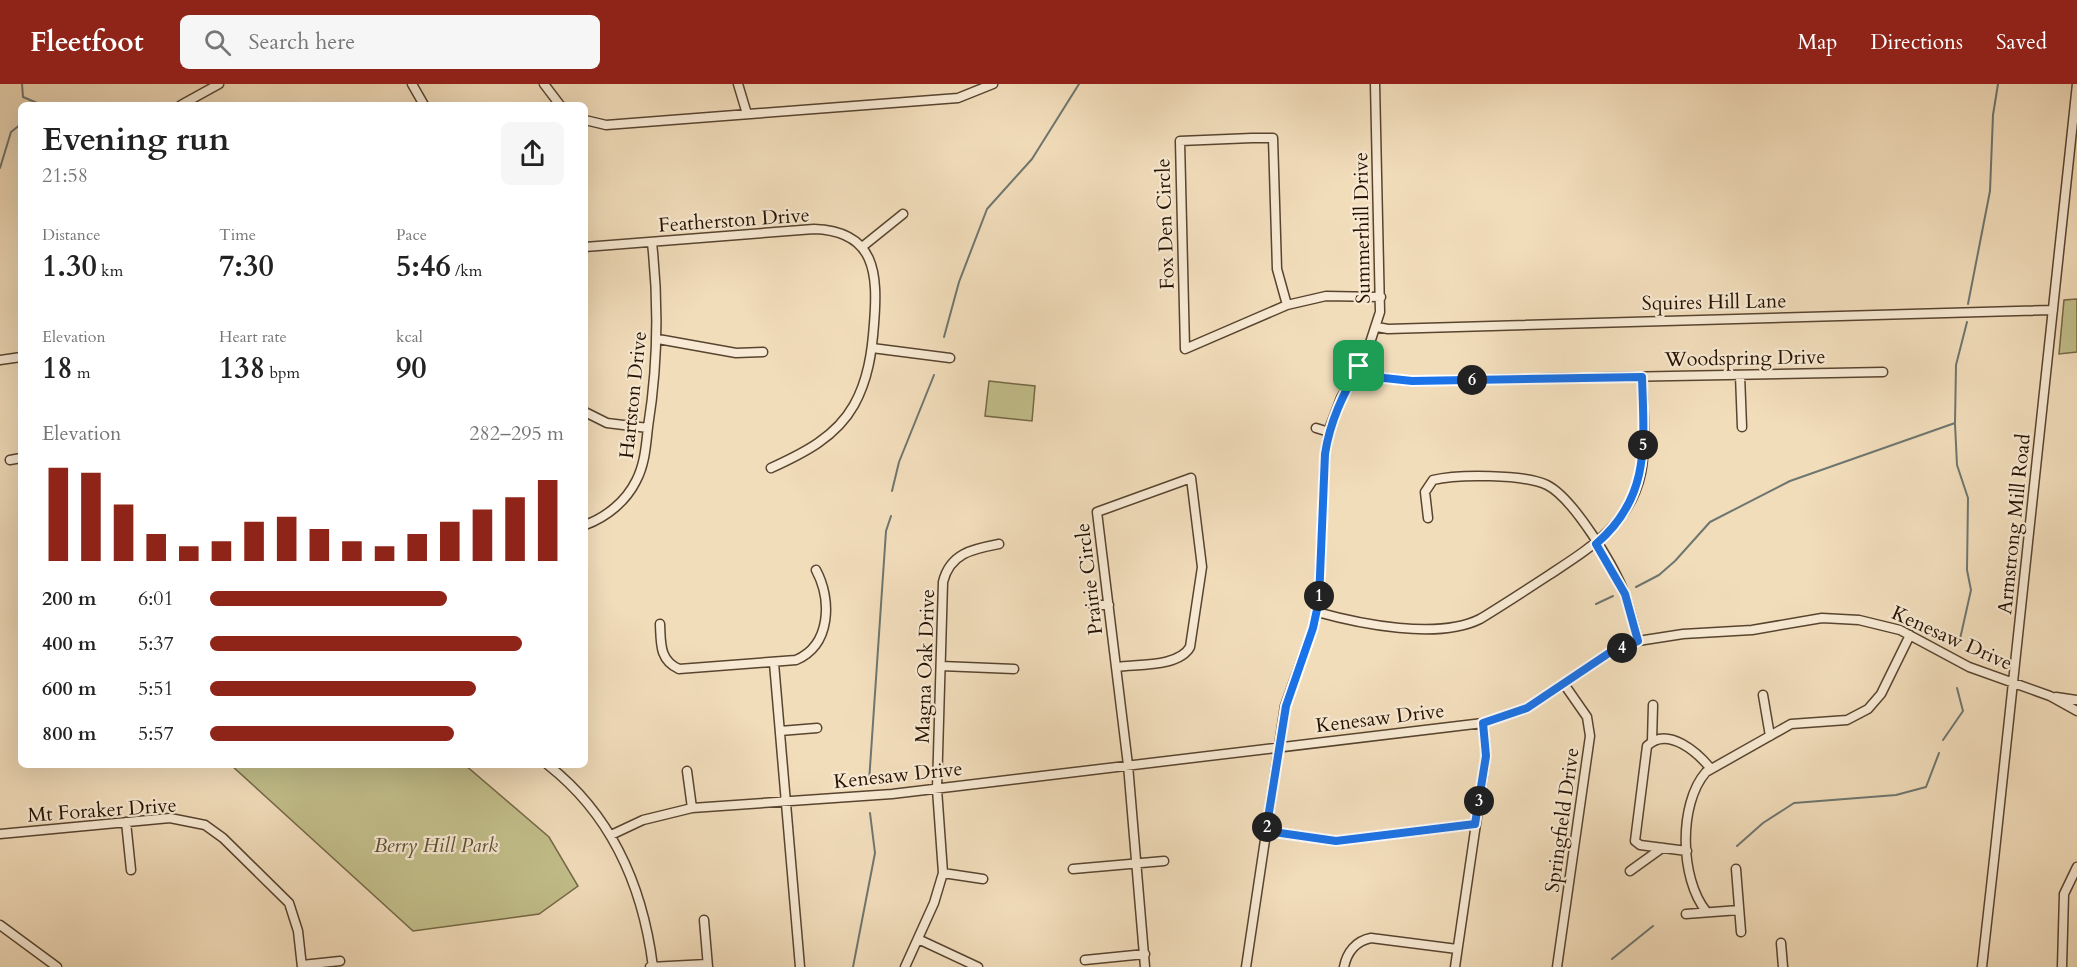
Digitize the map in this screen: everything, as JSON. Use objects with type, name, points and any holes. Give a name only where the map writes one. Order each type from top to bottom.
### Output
[{"type":"street","points":[[186,102],[219,84]]},
{"type":"street","points":[[412,84],[422,102]]},
{"type":"street","points":[[544,84],[558,102]]},
{"type":"street","points":[[738,84],[747,114]]},
{"type":"street","points":[[588,121],[606,125],[958,98],[993,84]]},
{"type":"street","name":"Summerhill Drive","points":[[1246,967],[1287,699],[1317,612],[1325,454],[1329,432],[1341,398],[1377,327],[1381,297],[1375,84]]},
{"type":"street","name":"Armstrong Mill Road","points":[[1982,967],[2011,683],[2025,592],[2077,84]]},
{"type":"street","name":"Fox Den Circle","points":[[1287,305],[1277,269],[1273,138],[1180,141],[1185,349],[1287,305],[1326,296],[1381,297]]},
{"type":"street","points":[[771,468],[807,451],[838,426],[854,405],[862,387],[872,348],[877,285],[871,262],[862,247],[903,214]]},
{"type":"street","name":"Featherston Drive","points":[[588,247],[814,229],[840,233],[862,247]]},
{"type":"street","name":"Hartston Drive","points":[[588,523],[614,508],[630,491],[641,471],[658,339],[652,243]]},
{"type":"street","name":"Squires Hill Lane","points":[[1377,327],[1388,329],[2053,310]]},
{"type":"street","points":[[658,339],[736,353],[763,352]]},
{"type":"street","points":[[872,348],[950,358]]},
{"type":"street","points":[[0,360],[18,357]]},
{"type":"street","name":"Woodspring Drive","points":[[1359,366],[1384,378],[1412,381],[1883,372]]},
{"type":"street","points":[[1740,375],[1742,427]]},
{"type":"street","points":[[1317,612],[1370,624],[1443,628],[1467,625],[1480,620],[1596,544],[1618,521],[1636,488],[1643,458],[1642,377]]},
{"type":"street","points":[[588,414],[607,423],[648,428]]},
{"type":"street","points":[[1316,428],[1329,432]]},
{"type":"street","points":[[10,460],[18,459]]},
{"type":"street","name":"Prairie Circle","points":[[1117,667],[1174,660],[1186,653],[1190,647],[1202,567],[1191,478],[1097,512],[1128,765],[1145,967]]},
{"type":"street","points":[[1428,518],[1425,492],[1433,480],[1521,478],[1546,484],[1569,502],[1596,544],[1625,594],[1638,641]]},
{"type":"street","name":"Magna Oak Drive","points":[[943,873],[937,789],[942,598],[946,572],[958,556],[976,548],[999,544]]},
{"type":"street","points":[[660,624],[663,656],[668,663],[679,669],[774,663],[805,657],[819,643],[823,634],[824,592],[816,570]]},
{"type":"street","points":[[1094,605],[1109,604]]},
{"type":"street","name":"Kenesaw Drive","points":[[611,835],[650,817],[692,808],[937,789],[1483,723],[1527,708],[1609,653],[1638,641],[1683,634],[1752,630],[1822,618],[1878,623],[1910,635],[1969,667],[2050,696],[2077,700]]},
{"type":"street","points":[[1706,911],[1698,901],[1690,878],[1687,851],[1690,796],[1696,783],[1711,769],[1791,724],[1847,720],[1868,709],[1881,694],[1910,635]]},
{"type":"street","points":[[774,663],[800,967]]},
{"type":"street","points":[[941,666],[1014,669]]},
{"type":"street","name":"Springfield Drive","points":[[1557,967],[1590,736],[1587,717],[1564,684]]},
{"type":"street","points":[[1763,695],[1770,736]]},
{"type":"street","name":"Kenesaw Drive","points":[[2050,696],[2077,711]]},
{"type":"street","points":[[1652,741],[1653,705]]},
{"type":"street","points":[[1455,967],[1486,756],[1483,723]]},
{"type":"street","points":[[780,731],[817,728]]},
{"type":"street","points":[[1687,851],[1640,845],[1634,836],[1647,746],[1652,741],[1678,742],[1697,751],[1711,769]]},
{"type":"street","points":[[551,768],[583,796],[611,835],[627,865],[640,899],[652,967],[707,965],[704,920]]},
{"type":"street","points":[[687,771],[692,808]]},
{"type":"street","name":"Mt Foraker Drive","points":[[0,834],[180,818],[205,825],[218,834],[270,882],[289,903],[298,931],[302,966]]},
{"type":"street","points":[[126,822],[131,870]]},
{"type":"street","points":[[1266,831],[1336,841],[1475,824]]},
{"type":"street","points":[[1630,871],[1662,848]]},
{"type":"street","points":[[1073,869],[1164,861]]},
{"type":"street","points":[[2062,967],[2064,894],[2077,867]]},
{"type":"street","points":[[1736,869],[1742,932]]},
{"type":"street","points":[[905,967],[943,873],[983,879]]},
{"type":"street","points":[[1686,914],[1739,910]]},
{"type":"street","points":[[0,925],[57,967]]},
{"type":"street","points":[[1344,967],[1350,951],[1361,941],[1371,938],[1457,949]]},
{"type":"street","points":[[918,939],[978,967]]},
{"type":"street","points":[[1781,943],[1783,967]]},
{"type":"street","points":[[1085,960],[1145,954]]},
{"type":"street","points":[[302,966],[340,961]]},
{"type":"green space","points":[[2077,299],[2077,352],[2059,354],[2064,300]]},
{"type":"green space","points":[[989,381],[1035,386],[1032,421],[985,416]]},
{"type":"green space","name":"Berry Hill Park","points":[[234,768],[468,768],[549,837],[578,886],[539,914],[413,931]]},
{"type":"waterway","points":[[22,84],[23,97],[35,102]]},
{"type":"waterway","points":[[944,337],[959,282],[987,209],[1032,159],[1079,84]]},
{"type":"waterway","points":[[1968,304],[1990,191],[1993,115],[1998,84]]},
{"type":"waterway","points":[[0,168],[11,132],[18,126]]},
{"type":"waterway","points":[[1636,587],[1659,575],[1675,561],[1710,522],[1790,481],[1955,423],[1956,365],[1967,322]]},
{"type":"waterway","points":[[892,491],[899,462],[934,375]]},
{"type":"waterway","points":[[1955,424],[1957,465],[1968,498],[1967,570],[1971,590],[1960,639]]},
{"type":"waterway","points":[[869,782],[886,531],[891,516]]},
{"type":"waterway","points":[[1596,604],[1613,596]]},
{"type":"waterway","points":[[1943,740],[1963,711],[1957,688]]},
{"type":"waterway","points":[[1737,846],[1763,823],[1794,803],[1896,795],[1926,787],[1939,753]]},
{"type":"waterway","points":[[853,967],[875,853],[870,813]]},
{"type":"waterway","points":[[1612,959],[1653,926]]},
{"type":"route","points":[[1359,366],[1375,375],[1395,381],[1642,377],[1644,437],[1641,474],[1632,500],[1623,514],[1614,527],[1596,544],[1618,578],[1625,594],[1638,641],[1609,653],[1527,708],[1483,723],[1486,756],[1475,824],[1336,841],[1266,831],[1286,706],[1313,628],[1319,600],[1325,454],[1330,427],[1341,398],[1359,366]]}]
